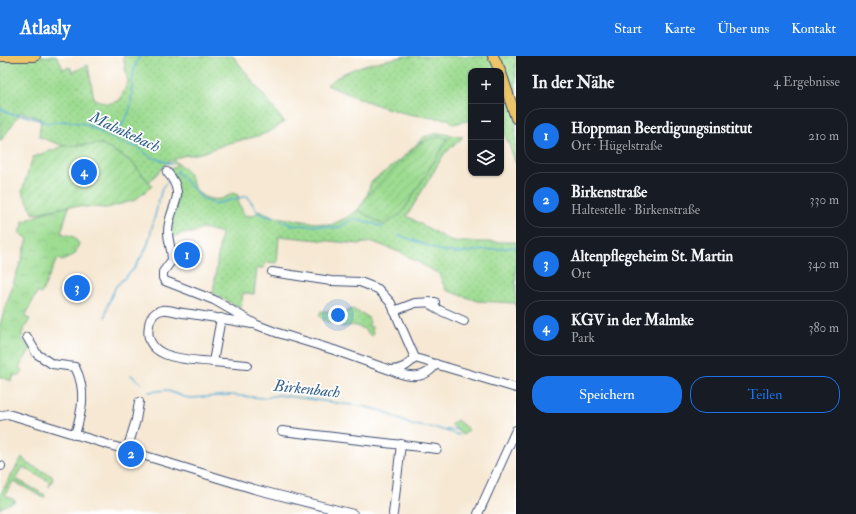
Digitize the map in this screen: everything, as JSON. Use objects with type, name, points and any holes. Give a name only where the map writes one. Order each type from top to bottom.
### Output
[{"type":"main road","points":[[0,56],[35,56]]},
{"type":"main road","points":[[493,56],[499,68]]},
{"type":"main road","points":[[504,81],[516,118]]},
{"type":"street","points":[[167,172],[175,183],[178,196],[169,223],[168,232],[172,260],[163,272],[163,278],[169,282],[214,300],[257,325]]},
{"type":"street","points":[[272,272],[330,281],[360,282],[370,285],[386,295],[415,358],[516,388]]},
{"type":"street","points":[[394,311],[415,302],[432,302],[439,310],[464,321]]},
{"type":"street","points":[[247,365],[174,357],[163,354],[154,348],[150,343],[148,327],[153,315],[162,310],[257,325],[407,377],[414,377],[430,371],[436,364]]},
{"type":"street","points":[[213,362],[220,318]]},
{"type":"street","points":[[27,338],[37,354],[52,364],[74,367],[80,377],[83,392],[83,407],[75,435]]},
{"type":"street","points":[[390,370],[399,370],[415,358]]},
{"type":"street","points":[[127,450],[137,415],[139,402]]},
{"type":"street","points":[[4,415],[127,450],[254,489],[353,514]]},
{"type":"street","points":[[478,514],[516,430]]},
{"type":"street","points":[[282,431],[437,449]]},
{"type":"street","points":[[393,514],[402,444]]},
{"type":"green space","points":[[0,56],[57,56],[63,69],[70,67],[73,72],[88,65],[94,99],[108,104],[120,100],[128,82],[123,56],[233,56],[284,122],[271,131],[263,134],[226,144],[194,155],[182,156],[174,160],[186,170],[196,190],[204,197],[218,199],[232,193],[238,195],[238,201],[244,215],[253,216],[259,210],[275,217],[331,225],[358,210],[384,224],[420,143],[367,196],[371,182],[399,161],[424,137],[438,133],[463,137],[444,154],[407,216],[452,242],[516,242],[516,308],[515,303],[477,301],[446,290],[439,274],[402,253],[373,242],[359,244],[279,236],[277,263],[267,262],[263,268],[257,268],[254,294],[243,293],[241,308],[213,294],[221,233],[203,228],[192,233],[183,233],[169,238],[178,196],[167,172],[177,165],[170,160],[149,182],[132,162],[102,144],[64,146],[39,137],[41,119],[21,112],[0,142]]},
{"type":"green space","points":[[406,56],[516,56],[516,164],[504,131],[504,68],[468,68],[468,121],[453,124],[449,119],[432,118],[386,108],[357,98],[327,85],[345,73],[364,65]]},
{"type":"green space","points":[[439,136],[448,139],[402,213],[384,225],[358,210],[367,196],[420,143]]},
{"type":"green space","points":[[102,144],[132,162],[152,186],[135,200],[107,208],[69,206],[34,214],[22,191],[33,157],[64,146]]},
{"type":"green space","points":[[69,206],[61,233],[74,237],[79,244],[75,254],[63,261],[57,259],[41,294],[37,292],[25,317],[30,319],[22,333],[22,340],[31,348],[19,368],[23,371],[20,376],[14,375],[12,381],[0,377],[0,324],[28,239],[19,232],[23,226],[22,222],[42,213]]},
{"type":"green space","points":[[352,309],[368,317],[370,323],[368,326],[372,327],[373,335],[371,336],[364,329],[353,325],[343,327],[325,321],[319,316],[321,311],[340,312],[342,314]]},
{"type":"green space","points":[[457,420],[469,430],[463,435],[451,424]]},
{"type":"green space","points":[[22,457],[27,463],[52,476],[53,479],[49,487],[50,482],[23,467],[16,479],[45,495],[44,498],[13,481],[5,495],[16,501],[2,507],[0,510],[0,495]]},
{"type":"waterway","points":[[93,126],[107,130],[119,130],[130,108],[132,99],[133,74],[140,56]]},
{"type":"waterway","name":"Malmkebach","points":[[0,108],[10,114],[23,115],[48,123],[66,121],[85,124],[122,143],[137,147],[151,157],[172,164]]},
{"type":"waterway","name":"Malmkebach","points":[[176,171],[204,200],[215,204],[247,196],[259,213],[273,218]]},
{"type":"waterway","name":"Birkenbach","points":[[105,317],[108,304],[116,286],[134,269],[147,247],[162,188],[169,180]]},
{"type":"waterway","name":"Malmkebach","points":[[281,221],[293,225],[324,226],[333,228],[340,227],[352,219],[358,219],[383,227]]},
{"type":"waterway","name":"Malmkebach","points":[[399,235],[442,251],[457,253],[516,247]]},
{"type":"waterway","name":"Birkenbach","points":[[131,375],[141,383]]},
{"type":"waterway","name":"Birkenbach","points":[[149,392],[166,390],[191,398],[231,395],[263,398],[279,395],[366,407],[383,411],[411,425],[436,428],[459,435]]},
{"type":"waterway","name":"Birkenbach","points":[[446,430],[458,429]]},
{"type":"place","name":"KGV in der Malmke","points":[[84,172]]},
{"type":"place","name":"Hoppman Beerdigungsinstitut","points":[[187,255]]},
{"type":"place","name":"Altenpflegeheim St. Martin","points":[[77,288]]},
{"type":"place","name":"Birkenstraße","points":[[131,454]]}]
